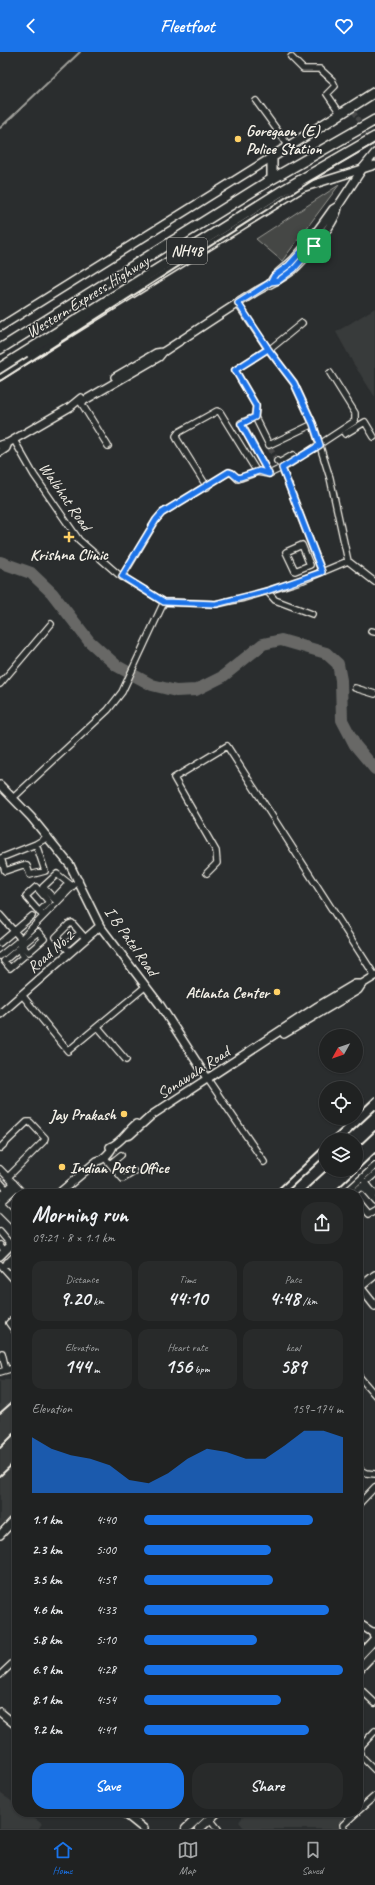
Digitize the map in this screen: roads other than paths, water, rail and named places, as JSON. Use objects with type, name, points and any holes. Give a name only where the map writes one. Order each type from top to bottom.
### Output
[{"type":"highway","points":[[272,180],[272,156],[375,92]]},
{"type":"highway","name":"Western Express Highway","points":[[0,349],[272,180],[375,120]]},
{"type":"highway","name":"Western Express Highway","points":[[0,368],[280,192],[375,137]]},
{"type":"main road","points":[[363,1650],[374,1635]]},
{"type":"main road","points":[[363,1665],[375,1652]]},
{"type":"main road","points":[[186,1829],[199,1817]]},
{"type":"main road","points":[[199,1829],[210,1819]]},
{"type":"street","points":[[291,57],[303,69],[320,69],[332,80],[335,86],[327,94],[340,113]]},
{"type":"street","points":[[256,101],[288,145]]},
{"type":"street","points":[[0,445],[11,441],[80,401],[82,397],[109,383],[156,353],[163,352],[271,282],[278,281],[311,245],[338,212],[338,206],[363,168],[375,153]]},
{"type":"street","points":[[0,327],[272,156]]},
{"type":"street","points":[[0,376],[302,188],[375,165]]},
{"type":"street","points":[[238,303],[268,349],[294,383],[313,424],[320,445],[330,478],[348,561],[375,582]]},
{"type":"street","points":[[302,322],[268,349],[235,370],[256,406],[255,417],[270,447],[313,424]]},
{"type":"street","points":[[330,373],[355,414],[355,421],[345,434]]},
{"type":"street","points":[[80,401],[108,446]]},
{"type":"street","points":[[207,486],[176,436],[179,432],[217,411],[223,414],[257,472]]},
{"type":"street","points":[[255,417],[241,423],[269,474]]},
{"type":"street","points":[[277,461],[279,464],[286,462],[351,427],[365,422],[374,437]]},
{"type":"street","points":[[0,452],[6,448],[11,441]]},
{"type":"street","name":"Walbhat Road","points":[[11,441],[79,540],[122,576],[164,602],[216,604],[303,580],[348,561]]},
{"type":"street","points":[[122,576],[156,520],[162,513],[229,472],[239,478],[257,472],[269,474],[282,468],[293,455]]},
{"type":"street","points":[[282,468],[322,572]]},
{"type":"street","points":[[302,545],[310,565],[300,570],[294,571],[286,552],[302,545]]},
{"type":"street","points":[[300,570],[303,580]]},
{"type":"street","points":[[267,591],[275,600],[312,614]]},
{"type":"street","points":[[13,798],[100,720],[122,692],[164,602]]},
{"type":"street","points":[[0,684],[52,624]]},
{"type":"street","points":[[354,688],[375,694]]},
{"type":"street","points":[[207,873],[217,862],[216,851],[174,778],[227,746],[375,976]]},
{"type":"street","name":"I B Patel Road","points":[[0,785],[48,837],[70,865],[79,880],[100,926],[146,986],[208,1078]]},
{"type":"street","points":[[36,844],[45,871],[30,875],[27,866],[23,865],[5,871],[1,858],[36,844],[48,837]]},
{"type":"street","points":[[56,901],[43,887],[57,874],[70,885]]},
{"type":"street","points":[[0,956],[13,949],[41,914],[56,901],[70,885],[79,880]]},
{"type":"street","points":[[41,914],[27,898],[27,895],[36,887],[49,901],[50,906]]},
{"type":"street","points":[[0,915],[14,931],[20,941]]},
{"type":"street","points":[[0,943],[32,916]]},
{"type":"street","points":[[70,952],[56,936],[70,924],[72,923],[86,939]]},
{"type":"street","name":"Road No.2","points":[[0,1014],[100,926]]},
{"type":"street","points":[[65,946],[80,933]]},
{"type":"street","name":"Sonawala Road","points":[[97,1161],[98,1157],[125,1136],[127,1131],[140,1121],[145,1120],[208,1078],[257,1048],[260,1044],[318,1006],[355,984],[362,984],[375,976]]},
{"type":"street","points":[[22,995],[68,1051],[146,986]]},
{"type":"street","points":[[98,1027],[126,1060]]},
{"type":"street","points":[[208,1078],[264,1162]]},
{"type":"street","points":[[0,1148],[27,1122],[30,1122],[45,1138],[44,1141],[8,1177]]},
{"type":"street","name":"Sonawala Road","points":[[69,1189],[72,1183],[112,1150],[113,1146]]},
{"type":"street","points":[[110,1164],[121,1155]]},
{"type":"street","points":[[104,1157],[123,1180],[134,1172]]},
{"type":"street","points":[[353,1189],[375,1166]]},
{"type":"street","points":[[0,1169],[20,1189]]},
{"type":"street","points":[[363,1180],[375,1174]]},
{"type":"street","points":[[363,1180],[375,1194]]},
{"type":"street","points":[[0,1182],[7,1190]]},
{"type":"street","name":"Sonawala Road","points":[[62,1189],[67,1184],[72,1183]]},
{"type":"street","points":[[0,1196],[16,1185]]},
{"type":"street","points":[[13,1189],[16,1185]]},
{"type":"street","points":[[356,1189],[362,1186],[375,1202]]},
{"type":"street","points":[[12,1190],[3,1200],[2,1204],[12,1215]]},
{"type":"street","points":[[363,1208],[368,1214],[375,1210]]},
{"type":"street","points":[[0,1209],[12,1221]]},
{"type":"street","points":[[0,1232],[11,1245],[3,1254],[0,1245]]},
{"type":"street","points":[[12,1258],[8,1262],[1,1265],[12,1277]]},
{"type":"street","points":[[8,1262],[12,1266]]},
{"type":"street","points":[[363,1285],[375,1275]]},
{"type":"street","points":[[363,1292],[375,1306]]},
{"type":"street","points":[[12,1320],[8,1323],[12,1328]]},
{"type":"street","points":[[2,1353],[3,1371]]},
{"type":"street","points":[[363,1381],[375,1396]]},
{"type":"street","points":[[363,1472],[375,1474]]},
{"type":"street","points":[[363,1500],[375,1487]]},
{"type":"street","points":[[0,1535],[12,1522]]},
{"type":"street","points":[[363,1627],[374,1635]]},
{"type":"street","points":[[0,1675],[12,1664]]},
{"type":"street","points":[[363,1692],[375,1704]]},
{"type":"street","points":[[0,1712],[12,1722]]},
{"type":"street","points":[[363,1744],[375,1731]]},
{"type":"street","points":[[363,1758],[375,1770]]},
{"type":"street","points":[[363,1807],[375,1796]]},
{"type":"street","points":[[129,1817],[144,1829]]},
{"type":"street","points":[[344,1829],[343,1825],[352,1817]]},
{"type":"street","points":[[210,1819],[218,1829]]},
{"type":"waterway","points":[[0,128],[80,52]]},
{"type":"waterway","points":[[0,562],[31,573],[52,593],[89,641],[117,666],[152,685],[176,691],[196,690],[222,677],[263,644],[281,640],[326,653],[338,664],[341,680],[342,720],[355,745],[375,769]]},
{"type":"tunnel","points":[[351,107],[375,148]]},
{"type":"tunnel","points":[[270,448],[277,461]]},
{"type":"railway","points":[[0,381],[324,173],[375,143]]},
{"type":"railway","points":[[0,374],[27,357]]},
{"type":"railway","points":[[363,1108],[375,1097]]},
{"type":"railway","points":[[350,1133],[375,1110]]},
{"type":"railway","points":[[337,1133],[346,1125]]},
{"type":"railway","points":[[363,1142],[375,1131]]},
{"type":"railway","points":[[278,1189],[319,1151]]},
{"type":"railway","points":[[337,1189],[375,1153]]},
{"type":"railway","points":[[289,1189],[319,1162]]},
{"type":"railway","points":[[306,1189],[319,1177]]},
{"type":"railway","points":[[0,1413],[12,1402]]},
{"type":"railway","points":[[0,1448],[12,1436]]},
{"type":"railway","points":[[0,1476],[12,1465]]},
{"type":"place","name":"Goregaon (E) Police Station","points":[[238,139]]},
{"type":"place","name":"Krishna Clinic","points":[[69,537]]},
{"type":"place","name":"Atlanta Center","points":[[277,992]]},
{"type":"place","name":"Jay Prakash","points":[[124,1114]]},
{"type":"place","name":"Indian Post Office","points":[[62,1167]]}]
